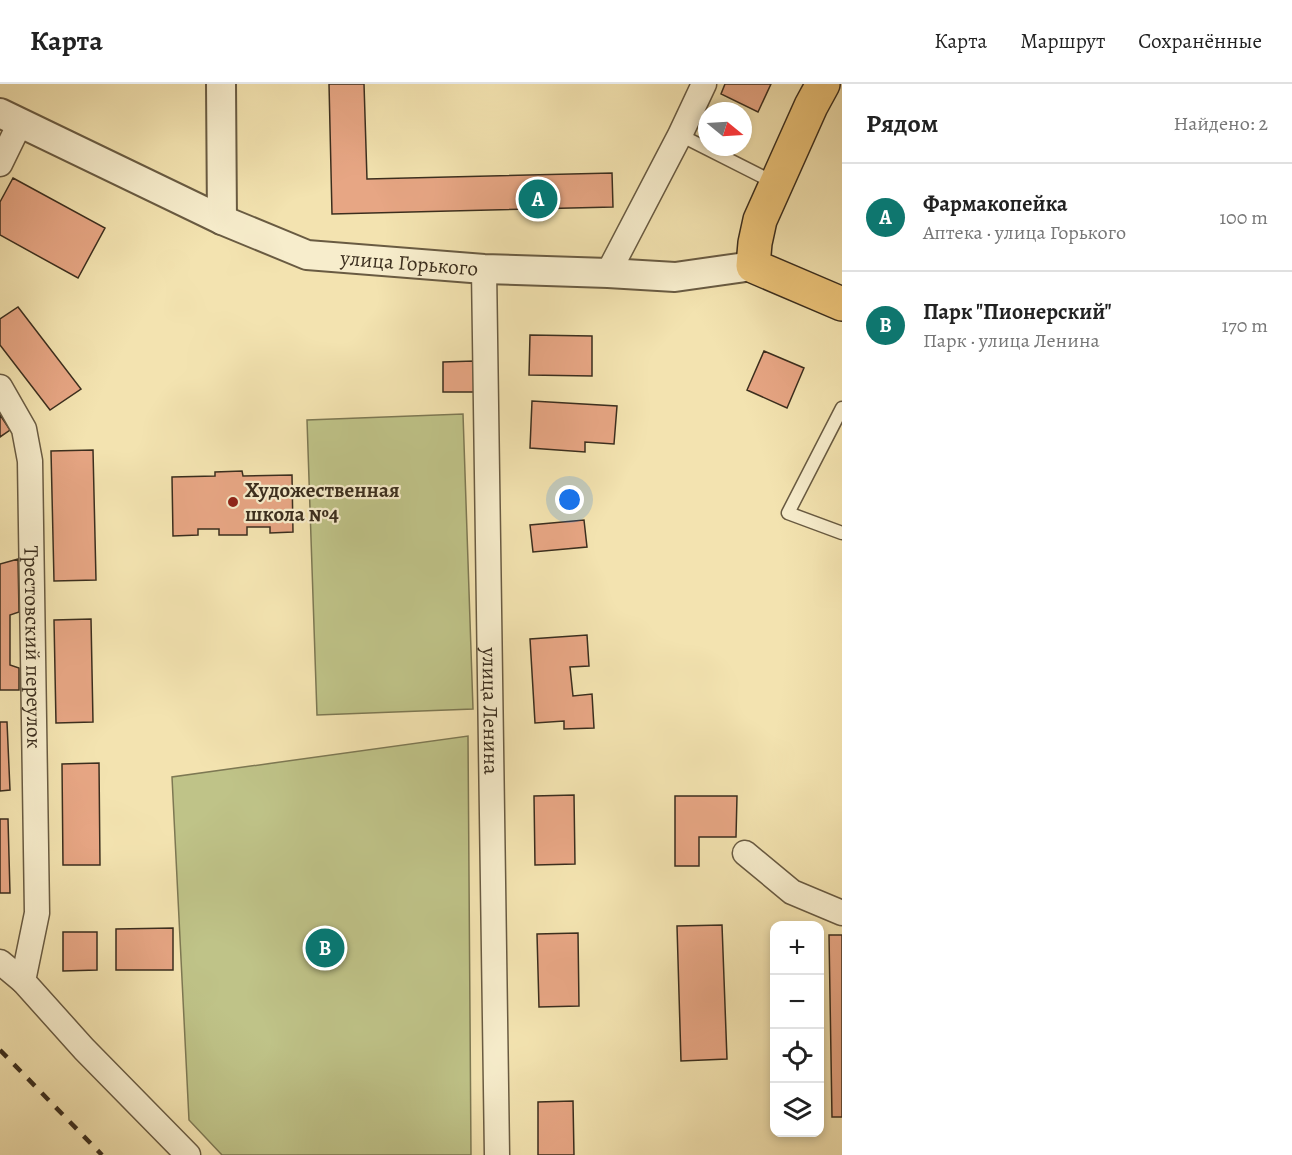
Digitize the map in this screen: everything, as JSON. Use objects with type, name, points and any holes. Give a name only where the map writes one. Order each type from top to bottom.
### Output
[{"type":"main road","points":[[823,84],[760,220],[753,266],[842,304]]},
{"type":"street","points":[[221,84],[222,220]]},
{"type":"street","points":[[608,273],[704,84]]},
{"type":"street","points":[[0,164],[10,118]]},
{"type":"street","name":"улица Горького","points":[[10,118],[222,220],[307,255],[484,269],[675,277],[753,266]]},
{"type":"street","name":"улица Ленина","points":[[484,269],[497,1155]]},
{"type":"street","name":"Трестовский переулок","points":[[0,387],[24,429],[30,461],[37,913],[24,981]]},
{"type":"street","points":[[745,853],[792,892],[842,913]]},
{"type":"street","points":[[0,962],[24,981],[84,1049],[188,1155]]},
{"type":"lane","points":[[680,135],[777,184]]},
{"type":"lane","points":[[842,408],[788,513],[842,533]]},
{"type":"green space","points":[[463,414],[473,709],[317,715],[307,420]]},
{"type":"green space","points":[[468,736],[471,1155],[222,1155],[189,1120],[172,777]]},
{"type":"building","points":[[329,84],[364,84],[367,179],[612,173],[613,207],[332,214]]},
{"type":"building","points":[[725,84],[771,84],[758,112],[752,109],[752,102],[737,102],[721,94]]},
{"type":"building","points":[[13,178],[105,228],[78,278],[0,235],[0,202]]},
{"type":"building","points":[[18,307],[81,389],[50,410],[0,345],[0,319]]},
{"type":"building","points":[[530,335],[592,336],[592,376],[529,375]]},
{"type":"building","points":[[764,351],[804,368],[787,408],[747,390]]},
{"type":"building","points":[[474,361],[475,392],[443,392],[443,362]]},
{"type":"building","points":[[532,401],[617,406],[614,444],[585,442],[585,452],[530,448]]},
{"type":"building","points":[[0,415],[10,430],[0,437]]},
{"type":"building","points":[[93,450],[96,580],[54,581],[51,451]]},
{"type":"building","name":"Художественная школа №4","points":[[242,471],[243,476],[292,475],[293,532],[270,533],[270,527],[247,527],[247,535],[219,535],[219,529],[198,529],[198,535],[173,536],[172,477],[215,476],[215,472]]},
{"type":"building","points":[[584,520],[587,547],[533,552],[530,525]]},
{"type":"building","points":[[18,559],[19,612],[10,615],[10,665],[19,668],[19,690],[0,690],[0,564]]},
{"type":"building","points":[[91,619],[93,722],[56,723],[54,620]]},
{"type":"building","points":[[587,635],[589,666],[570,667],[573,696],[592,694],[594,728],[564,729],[564,721],[535,723],[530,639]]},
{"type":"building","points":[[0,722],[7,722],[10,790],[0,791]]},
{"type":"building","points":[[99,763],[100,865],[63,865],[62,764]]},
{"type":"building","points":[[574,795],[575,864],[535,865],[534,796]]},
{"type":"building","points":[[675,796],[737,796],[736,837],[699,837],[699,866],[675,866]]},
{"type":"building","points":[[0,819],[8,819],[10,893],[0,893]]},
{"type":"building","points":[[722,925],[727,1059],[681,1061],[677,926]]},
{"type":"building","points":[[173,928],[173,970],[116,970],[116,929]]},
{"type":"building","points":[[63,932],[97,932],[97,970],[63,971]]},
{"type":"building","points":[[578,933],[579,1006],[539,1007],[537,934]]},
{"type":"building","points":[[829,935],[842,935],[842,1117],[832,1117]]},
{"type":"building","points":[[573,1101],[574,1155],[538,1155],[538,1102]]},
{"type":"railway","points":[[0,1050],[102,1155]]},
{"type":"place","name":"Фармакопейка","points":[[538,199]]},
{"type":"place","name":"Художественная школа №4","points":[[233,502]]},
{"type":"place","name":"Парк \"Пионерский\"","points":[[325,948]]}]
